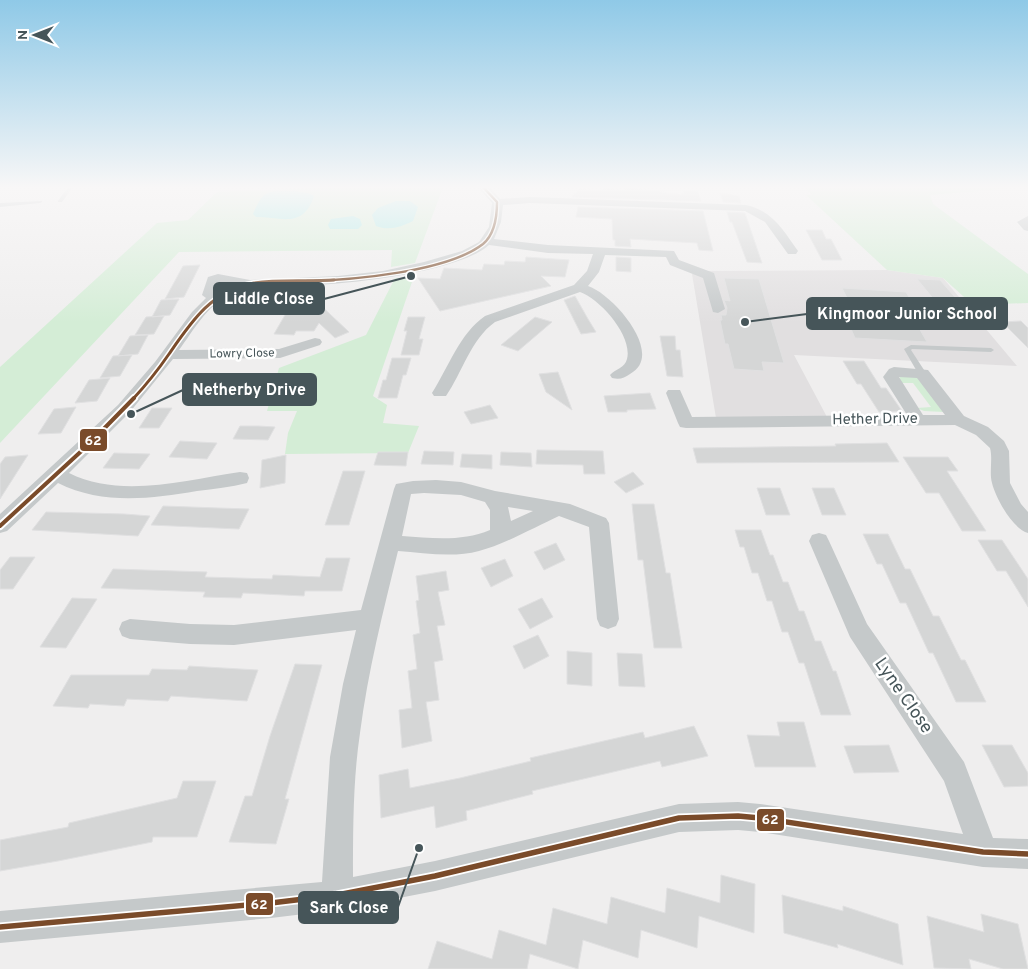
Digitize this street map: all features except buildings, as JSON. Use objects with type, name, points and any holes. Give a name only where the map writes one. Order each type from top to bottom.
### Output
[{"type":"street","points":[[0,526],[95,439],[129,404],[204,305],[215,297],[245,285],[266,282],[341,280],[389,274],[449,259],[468,252],[486,241],[490,232]]},
{"type":"street","points":[[780,232],[792,250]]},
{"type":"street","points":[[486,241],[539,248],[670,254],[674,262],[709,276],[718,309]]},
{"type":"street","points":[[440,393],[460,360],[472,334],[481,324],[490,319],[579,288],[593,272],[600,252]]},
{"type":"street","points":[[579,288],[592,291],[601,298],[625,326],[631,338],[635,359],[626,373]]},
{"type":"street","name":"Lowry Close","points":[[168,355],[280,353],[315,342]]},
{"type":"street","points":[[918,420],[905,395],[891,377],[894,372],[922,372],[958,420]]},
{"type":"street","name":"Hether Drive","points":[[674,393],[686,423],[958,420],[982,431],[998,445],[1000,451],[1001,483],[1013,508],[1028,526]]},
{"type":"street","points":[[56,474],[76,484],[111,492],[139,492],[240,478]]},
{"type":"street","points":[[337,895],[342,773],[350,712],[371,619],[392,543],[403,489],[435,487],[482,492],[492,497],[557,509],[598,523],[608,619]]},
{"type":"street","points":[[492,497],[499,504],[502,513],[499,536]]},
{"type":"street","points":[[392,543],[460,546],[477,544],[557,509]]},
{"type":"street","name":"Lyne Close","points":[[819,541],[858,630],[954,772],[972,816],[983,852]]},
{"type":"street","points":[[130,629],[213,635],[248,634],[309,624],[371,619]]},
{"type":"street","points":[[0,927],[271,903],[337,895],[435,876],[679,818],[738,816],[760,818],[983,852],[1028,854]]},
{"type":"lane","points":[[922,372],[907,349],[911,347],[991,350]]},
{"type":"shaded area","points":[[887,270],[943,278],[1017,366],[794,355],[827,417],[716,418],[692,274],[701,271]]},
{"type":"green space","points":[[147,232],[426,232],[415,263],[391,267],[392,250],[179,252],[0,443],[0,367]]},
{"type":"green space","points":[[846,232],[971,232],[1028,274],[1028,303],[973,305],[943,278],[887,270]]},
{"type":"green space","points":[[395,278],[413,279],[373,396],[387,405],[383,423],[419,426],[408,453],[285,454],[288,433],[297,411],[267,411],[279,368],[366,335]]},
{"type":"green space","points":[[900,376],[917,377],[944,412],[924,411],[917,408],[931,407],[913,383],[899,383]]},
{"type":"transit line","name":"62","points":[[0,526],[122,411],[161,365],[202,310],[223,294],[255,283],[353,278],[428,266],[469,252],[483,244],[492,232]]},
{"type":"transit line","name":"62","points":[[0,927],[271,903],[337,895],[435,876],[679,818],[738,816],[760,818],[983,852],[1028,854]]},
{"type":"place","name":"Liddle Close","points":[[411,276]]},
{"type":"place","name":"Kingmoor Junior School","points":[[745,322]]},
{"type":"place","name":"Netherby Drive","points":[[131,414]]},
{"type":"place","name":"Sark Close","points":[[419,848]]}]
